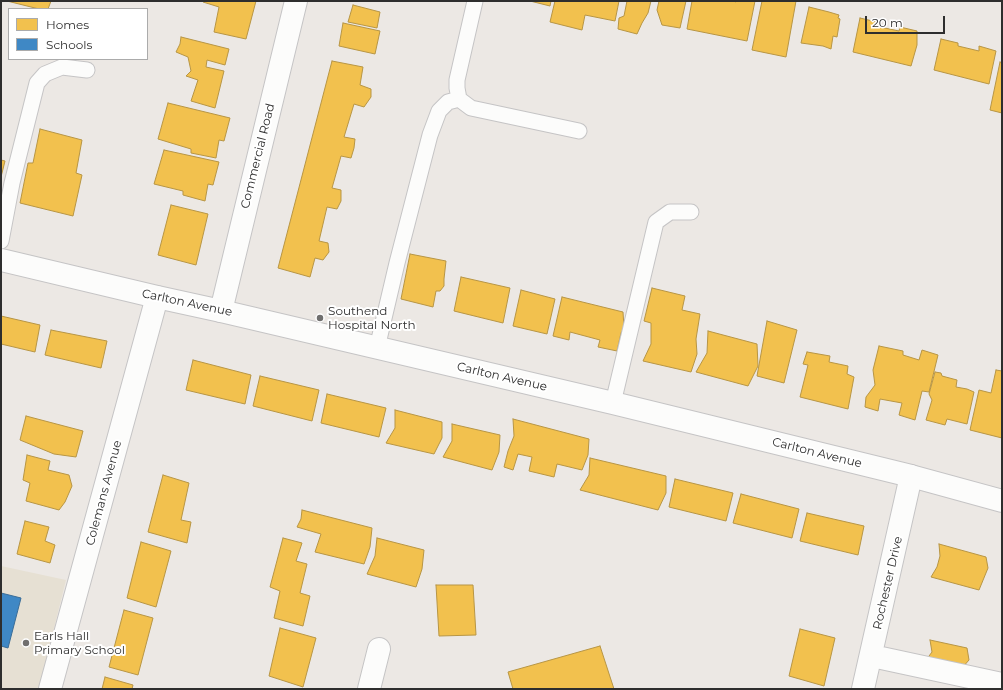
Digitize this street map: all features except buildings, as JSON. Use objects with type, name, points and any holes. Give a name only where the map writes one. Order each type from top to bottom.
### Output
[{"type":"street","name":"Commercial Road","points":[[221,311],[296,1]]},
{"type":"street","name":"Carlton Avenue","points":[[1,260],[613,403],[912,476],[1002,500]]},
{"type":"street","name":"Colemans Avenue","points":[[50,689],[157,297]]},
{"type":"street","name":"Rochester Drive","points":[[864,689],[912,476]]},
{"type":"street","points":[[369,689],[379,649]]},
{"type":"street","points":[[872,656],[1002,684]]},
{"type":"lane","points":[[458,99],[458,80],[475,1]]},
{"type":"lane","points":[[1,241],[12,183],[37,83],[45,74],[62,67],[87,70]]},
{"type":"lane","points":[[377,348],[430,135],[439,111],[448,102],[458,99],[471,108],[579,131]]},
{"type":"lane","points":[[613,403],[656,222],[670,212],[691,212]]},
{"type":"shaded area","name":"Earls Hall Primary School","points":[[1,566],[66,580],[39,689],[1,689]]},
{"type":"place","name":"Southend Hospital North","points":[[320,318]]},
{"type":"place","name":"Earls Hall Primary School","points":[[26,643]]}]
